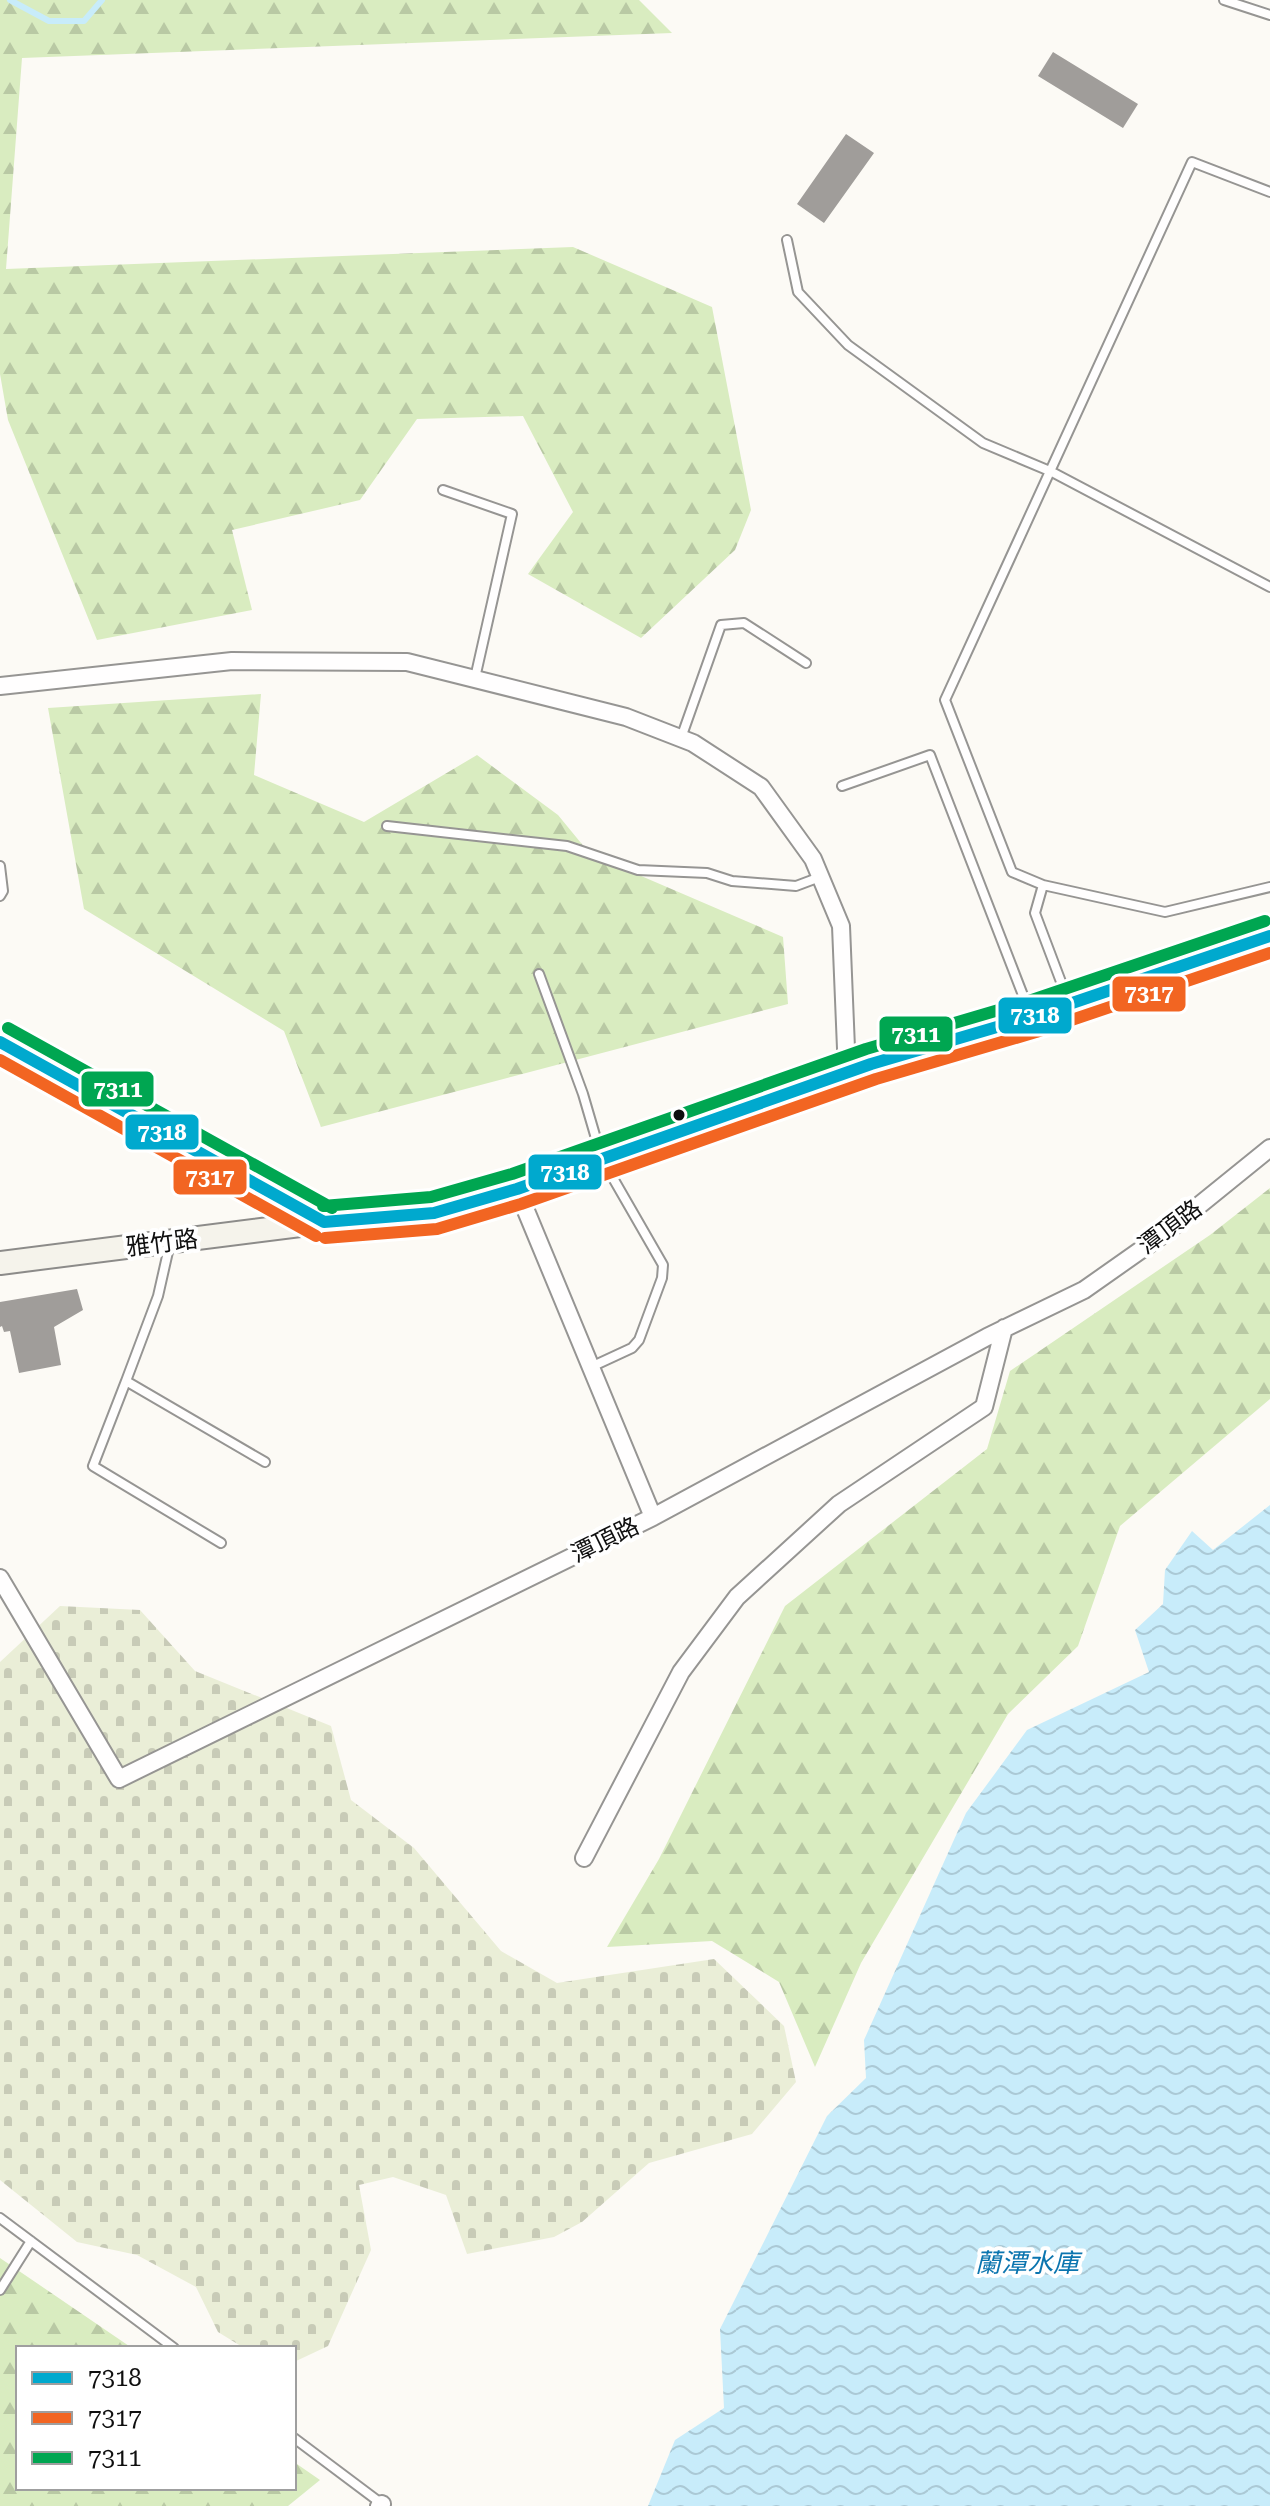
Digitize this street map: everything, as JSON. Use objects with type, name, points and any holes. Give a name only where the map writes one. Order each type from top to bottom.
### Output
[{"type":"main road","name":"雅竹路","points":[[0,1263],[324,1222],[434,1213],[517,1189],[871,1064],[1031,1017],[1270,936]]},
{"type":"main road","points":[[0,1042],[324,1222]]},
{"type":"street","points":[[0,686],[232,661],[407,662],[626,717],[693,743],[761,787],[813,859],[821,876],[841,926],[847,1073]]},
{"type":"street","name":"潭頂路","points":[[0,1578],[119,1779],[653,1517],[1004,1328],[1084,1290],[1165,1233],[1270,1148]]},
{"type":"street","points":[[517,1189],[653,1517]]},
{"type":"street","points":[[584,1858],[681,1672],[737,1597],[839,1504],[984,1407],[1004,1328]]},
{"type":"lane","points":[[1224,0],[1270,15]]},
{"type":"lane","points":[[1270,192],[1192,162],[945,700],[1012,872],[1043,885],[1165,912],[1270,887]]},
{"type":"lane","points":[[787,240],[798,292],[848,345],[983,443],[1052,472],[1270,587]]},
{"type":"lane","points":[[443,490],[512,514],[475,678]]},
{"type":"lane","points":[[681,738],[721,625],[744,623],[806,663]]},
{"type":"lane","points":[[842,786],[930,755],[1031,1017]]},
{"type":"lane","points":[[387,826],[567,846],[638,870],[707,873],[732,881],[796,886],[821,876]]},
{"type":"lane","points":[[0,866],[3,891],[0,896]]},
{"type":"lane","points":[[1043,885],[1035,913],[1069,1004]]},
{"type":"lane","points":[[539,974],[583,1094],[602,1159],[663,1265],[662,1278],[639,1340],[632,1348],[591,1367]]},
{"type":"lane","points":[[170,1242],[158,1296],[93,1466],[221,1543]]},
{"type":"lane","points":[[126,1381],[265,1462]]},
{"type":"lane","points":[[0,2218],[171,2346]]},
{"type":"lane","points":[[0,2290],[31,2241]]},
{"type":"lane","points":[[296,2440],[381,2505]]},
{"type":"green space","points":[[0,0],[639,0],[672,33],[22,58],[6,269],[573,247],[712,307],[751,510],[735,550],[641,638],[528,574],[573,512],[523,416],[417,419],[360,500],[232,530],[252,610],[97,640],[8,420],[0,374]]},
{"type":"green space","points":[[261,694],[254,775],[364,822],[477,755],[558,815],[590,854],[783,937],[788,1004],[321,1127],[284,1031],[84,909],[48,708]]},
{"type":"green space","points":[[1270,1188],[1270,1399],[1120,1526],[1078,1646],[1008,1714],[861,1963],[815,2067],[779,1982],[712,1941],[607,1947],[659,1859],[785,1606],[987,1449],[1010,1371],[1210,1235]]},
{"type":"green space","points":[[60,1606],[140,1610],[195,1671],[331,1726],[351,1800],[414,1848],[501,1951],[557,1983],[714,1959],[784,2026],[796,2082],[752,2134],[649,2163],[582,2222],[554,2237],[467,2254],[446,2195],[393,2177],[359,2185],[371,2250],[328,2346],[296,2361],[296,2346],[241,2346],[218,2332],[196,2287],[137,2255],[77,2242],[0,2180],[0,1662]]},
{"type":"green space","points":[[0,2258],[129,2346],[16,2346],[16,2490],[296,2490],[296,2463],[320,2480],[288,2506],[0,2506]]},
{"type":"water","name":"蘭潭水庫","points":[[1270,1505],[1270,2506],[648,2506],[675,2440],[724,2408],[720,2329],[827,2116],[866,2078],[864,2040],[966,1813],[1027,1730],[1149,1672],[1135,1630],[1163,1604],[1165,1570],[1192,1531],[1213,1550]]},
{"type":"building","points":[[1053,52],[1138,104],[1123,128],[1038,76]]},
{"type":"building","points":[[846,134],[874,153],[824,223],[797,204]]},
{"type":"building","points":[[77,1289],[83,1310],[54,1327],[61,1365],[19,1373],[10,1331],[4,1332],[0,1327],[0,1302]]},
{"type":"waterway","points":[[10,0],[49,21],[84,21],[102,0]]},
{"type":"transit line","name":"7311","points":[[323,1206],[431,1197],[512,1174],[866,1049],[1026,1002],[1265,921]]},
{"type":"transit line","name":"7318","points":[[324,1222],[434,1213],[517,1189],[871,1064],[1031,1017],[1270,936]]},
{"type":"transit line","name":"7317","points":[[325,1238],[437,1229],[521,1204],[876,1079],[1036,1032],[1270,953]]},
{"type":"transit line","name":"7311","points":[[8,1028],[332,1208]]},
{"type":"transit line","name":"7318","points":[[0,1042],[324,1222]]},
{"type":"transit line","name":"7317","points":[[0,1060],[316,1236]]}]
